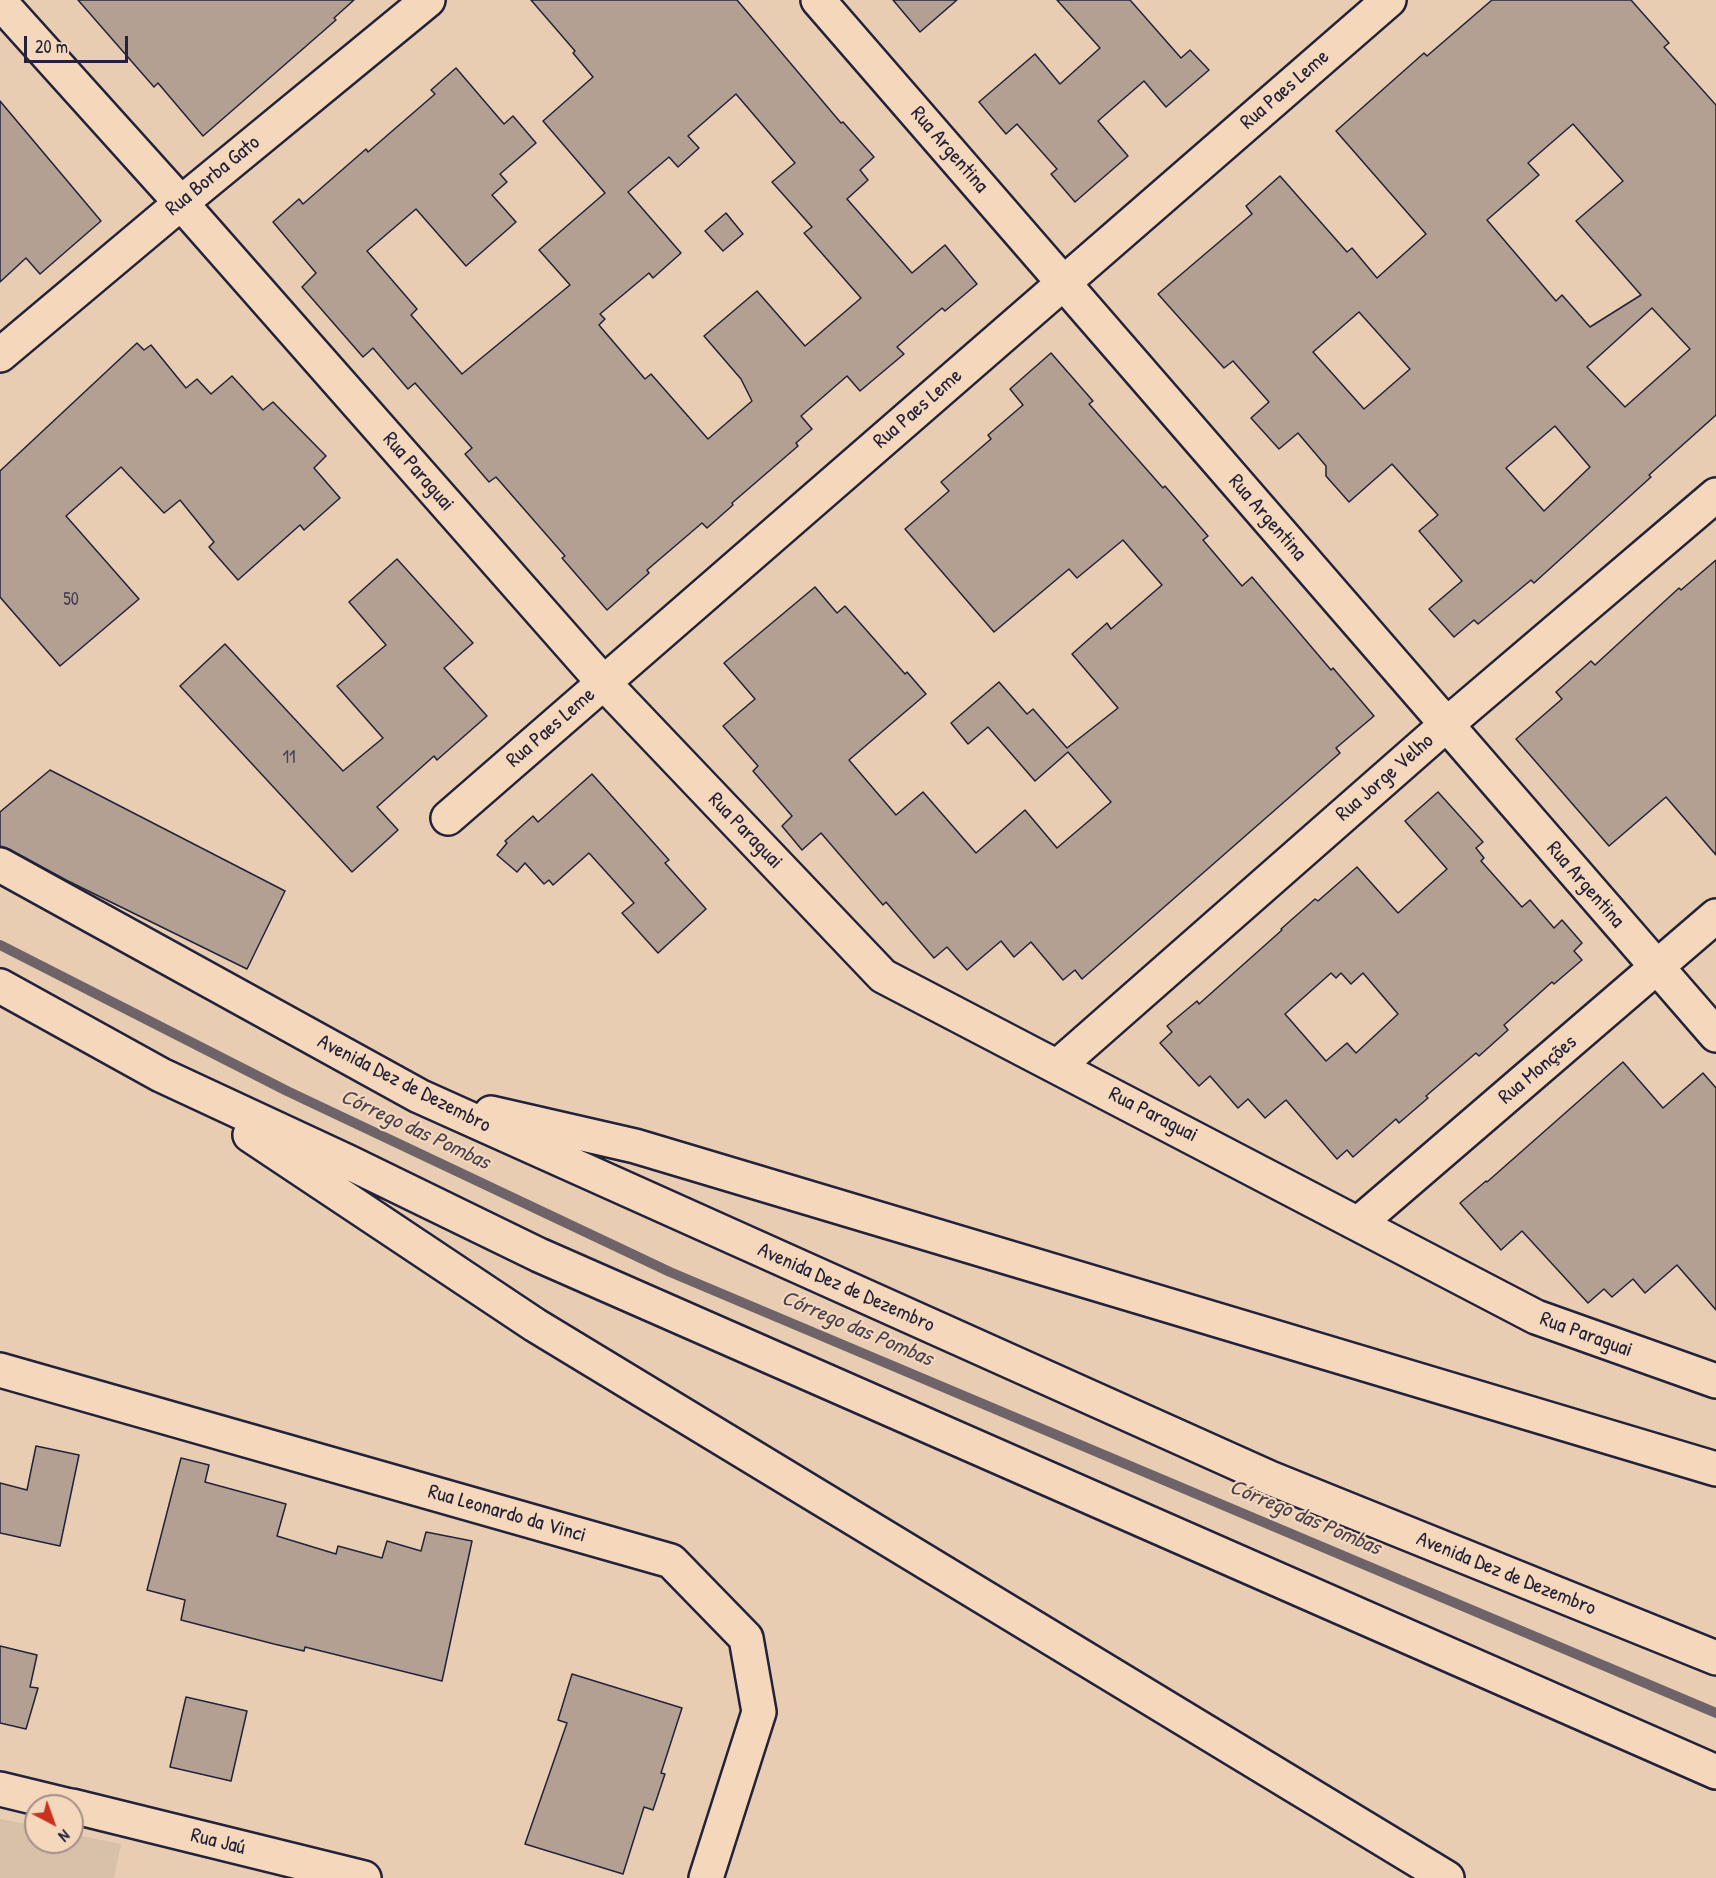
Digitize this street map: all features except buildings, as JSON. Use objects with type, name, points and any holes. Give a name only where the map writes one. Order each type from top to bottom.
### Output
[{"type":"main road","name":"Rua Borba Gato","points":[[0,355],[181,202],[428,0]]},
{"type":"main road","name":"Rua Argentina","points":[[818,0],[1716,1035]]},
{"type":"main road","name":"Rua Paes Leme","points":[[448,818],[1389,0]]},
{"type":"main road","name":"Rua Paraguai","points":[[0,2],[181,202],[603,682],[883,976],[1536,1317],[1712,1375]]},
{"type":"main road","name":"Rua Jorge Velho","points":[[1059,1066],[1446,725],[1716,495]]},
{"type":"main road","name":"Avenida Dez de Dezembro","points":[[0,865],[419,1096],[1270,1478],[1716,1658]]},
{"type":"main road","name":"Rua Monções","points":[[1359,1223],[1716,916]]},
{"type":"main road","points":[[0,986],[161,1075],[348,1162],[539,1255],[1716,1772]]},
{"type":"main road","points":[[161,1075],[535,1325],[1447,1878]]},
{"type":"main road","points":[[419,1096],[635,1146],[1716,1469]]},
{"type":"main road","name":"Rua Leonardo da Vinci","points":[[0,1370],[671,1561],[746,1638],[759,1712],[706,1878]]},
{"type":"main road","name":"Rua Jaú","points":[[0,1789],[24,1795]]},
{"type":"main road","name":"Rua Jaú","points":[[84,1809],[364,1878]]},
{"type":"shaded area","points":[[0,1819],[24,1824],[24,1854],[84,1854],[84,1836],[121,1844],[114,1878],[0,1878]]},
{"type":"waterway","name":"Córrego das Pombas","points":[[0,945],[287,1091],[670,1272],[1716,1713]]}]
